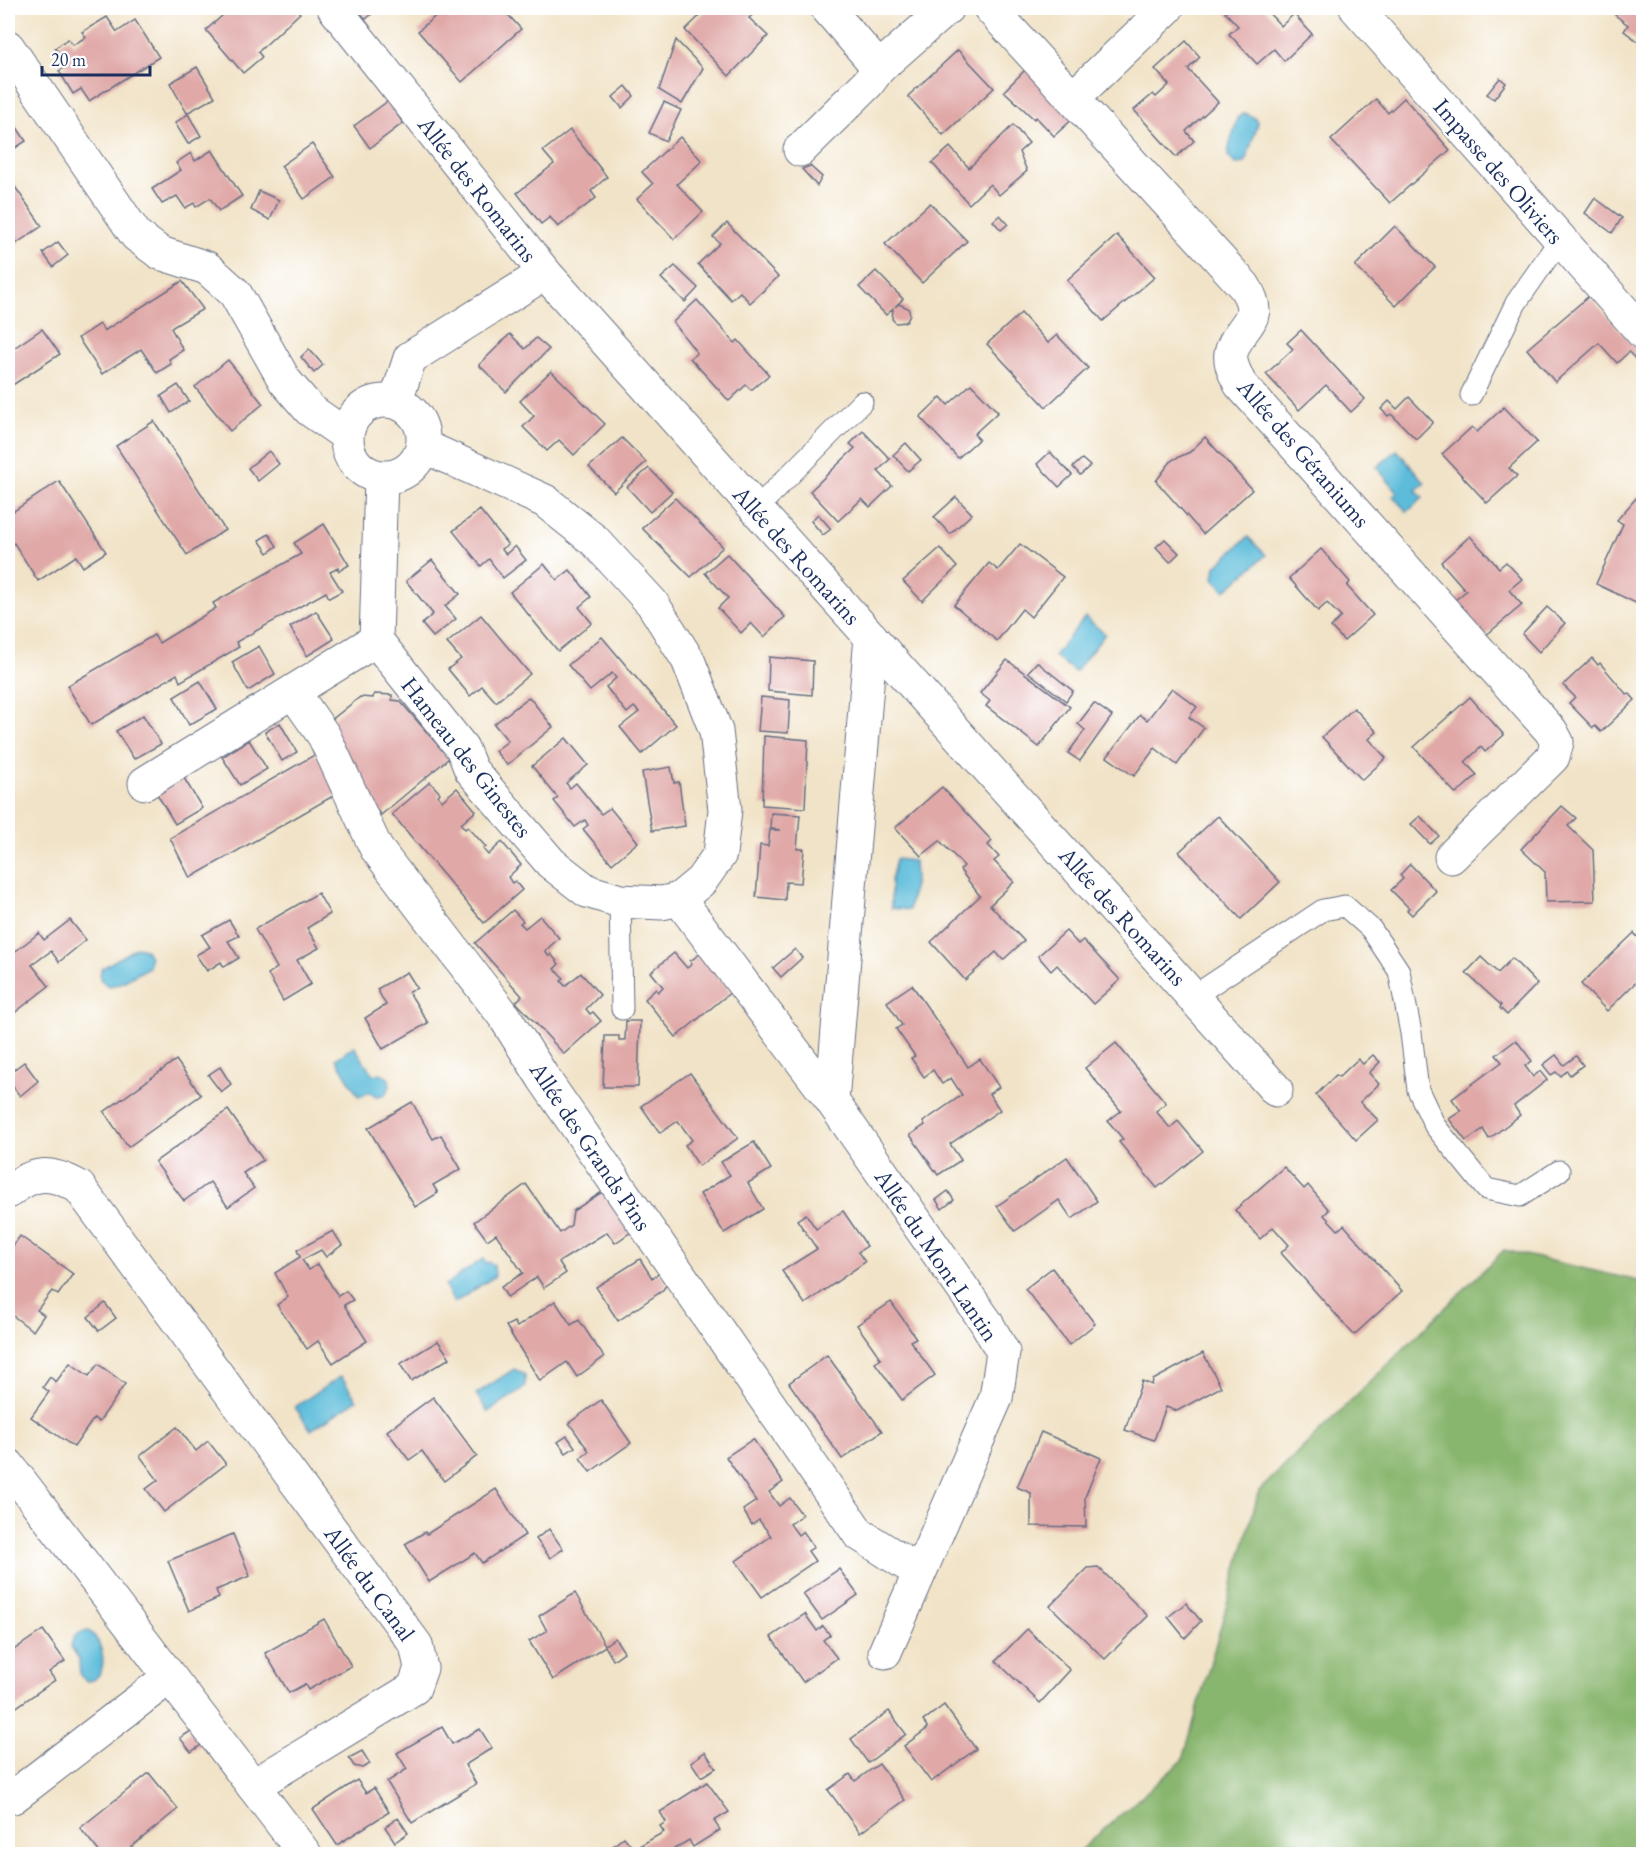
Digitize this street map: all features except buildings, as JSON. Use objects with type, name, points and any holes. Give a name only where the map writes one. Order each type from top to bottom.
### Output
[{"type":"street","name":"Allée des Romarins","points":[[334,8],[545,273],[1276,1090]]},
{"type":"street","points":[[827,8],[879,68]]},
{"type":"street","points":[[800,150],[868,83],[879,68],[947,8]]},
{"type":"street","name":"Allée des Géraniums","points":[[990,8],[1244,286],[1253,300],[1254,314],[1231,353],[1232,366],[1240,384],[1551,731],[1557,742],[1553,757],[1451,857]]},
{"type":"street","points":[[1073,98],[1167,8]]},
{"type":"street","name":"Impasse des Oliviers","points":[[1356,8],[1559,241],[1644,334]]},
{"type":"street","points":[[8,47],[136,235],[160,253],[207,268],[235,292],[285,381],[310,410],[346,435]]},
{"type":"street","points":[[396,401],[410,358],[545,273]]},
{"type":"street","points":[[373,401],[396,401],[412,411],[423,427],[423,446],[415,464],[400,475],[381,478],[362,471],[349,455],[346,435],[354,414],[373,401]]},
{"type":"street","points":[[423,446],[545,501],[595,541],[652,603],[688,660],[716,731],[725,810],[720,854],[701,880],[679,899]]},
{"type":"street","points":[[145,783],[294,693],[376,640],[381,478]]},
{"type":"street","points":[[832,1101],[871,637]]},
{"type":"street","name":"Hameau des Ginestes","points":[[376,640],[462,748],[471,770],[551,863],[587,891],[620,901],[663,903],[679,899]]},
{"type":"street","name":"Allée des Grands Pins","points":[[294,693],[324,736],[376,848],[504,1016],[544,1079],[859,1534],[919,1572]]},
{"type":"street","name":"Allée du Mont Lantin","points":[[679,899],[832,1101],[986,1322],[1003,1352],[996,1398],[885,1652]]},
{"type":"street","name":"Allée du Canal","points":[[8,1192],[19,1183],[41,1175],[59,1176],[79,1187],[416,1645],[421,1668],[414,1688],[253,1786]]},
{"type":"street","points":[[8,1465],[305,1854]]},
{"type":"street","points":[[14,1797],[168,1677]]},
{"type":"lane","points":[[1471,395],[1516,303],[1559,241]]},
{"type":"lane","points":[[756,509],[862,402]]},
{"type":"lane","points":[[620,901],[622,1009]]},
{"type":"lane","points":[[1194,996],[1323,910],[1345,906],[1371,929],[1399,971],[1411,1033],[1418,1090],[1435,1126],[1486,1189],[1520,1196],[1559,1171]]},
{"type":"green space","points":[[1504,1250],[1643,1282],[1643,1854],[1076,1854],[1183,1760],[1259,1491]]},
{"type":"water","points":[[1245,113],[1255,118],[1258,123],[1245,163],[1235,164],[1228,156],[1229,147],[1237,118]]},
{"type":"water","points":[[1397,450],[1425,483],[1416,490],[1423,498],[1407,512],[1393,496],[1397,492],[1377,467]]},
{"type":"water","points":[[1248,537],[1266,555],[1225,591],[1214,579],[1216,566]]},
{"type":"water","points":[[1085,617],[1105,634],[1075,672],[1054,656]]},
{"type":"water","points":[[896,859],[914,861],[915,879],[909,910],[891,908],[891,880]]},
{"type":"water","points":[[137,947],[145,949],[150,957],[149,967],[119,984],[108,986],[100,979],[101,969]]},
{"type":"water","points":[[354,1046],[373,1075],[381,1073],[389,1079],[390,1086],[385,1095],[376,1096],[370,1092],[359,1097],[336,1059]]},
{"type":"water","points":[[483,1259],[486,1263],[494,1265],[495,1276],[454,1303],[445,1285]]},
{"type":"water","points":[[514,1369],[525,1375],[525,1387],[488,1412],[476,1394]]},
{"type":"water","points":[[341,1376],[357,1400],[311,1430],[295,1407]]},
{"type":"water","points":[[88,1631],[98,1643],[103,1659],[99,1674],[94,1679],[86,1681],[80,1675],[79,1659],[71,1647],[76,1635]]}]
